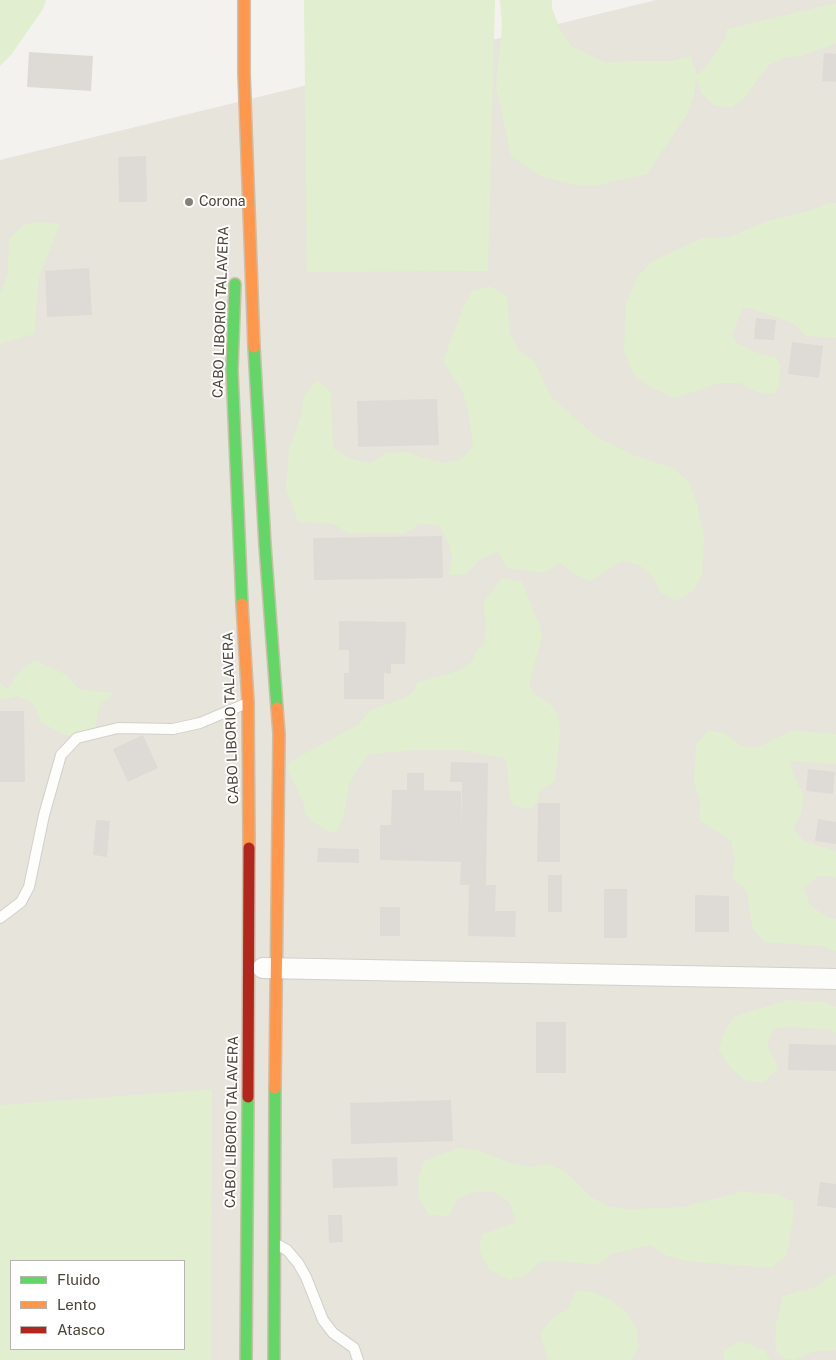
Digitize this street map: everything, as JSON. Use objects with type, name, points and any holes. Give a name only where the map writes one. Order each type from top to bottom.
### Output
[{"type":"highway","points":[[244,0],[244,73]]},
{"type":"highway","name":"CABO LIBORIO TALAVERA","points":[[238,231],[244,73]]},
{"type":"highway","name":"CABO LIBORIO TALAVERA","points":[[244,73],[254,352],[265,545],[279,734],[278,968],[259,1242],[246,1360]]},
{"type":"highway","name":"CABO LIBORIO TALAVERA","points":[[236,271],[232,379],[238,542],[248,702],[250,968],[259,1242],[274,1360]]},
{"type":"street","points":[[250,968],[836,979]]},
{"type":"lane","points":[[0,918],[21,902],[29,887],[44,815],[61,755],[77,738],[118,728],[174,729],[200,723],[248,702]]},
{"type":"lane","points":[[259,1242],[287,1250],[298,1263],[306,1277],[323,1320],[332,1333],[354,1348],[358,1360]]},
{"type":"shaded area","points":[[656,0],[836,0],[836,1360],[0,1360],[0,160]]},
{"type":"green space","points":[[0,0],[46,0],[43,9],[11,55],[0,66]]},
{"type":"green space","points":[[304,0],[495,0],[488,271],[307,272]]},
{"type":"green space","points":[[500,0],[552,0],[552,8],[560,29],[571,46],[606,63],[671,61],[691,56],[697,75],[706,67],[726,37],[727,29],[836,3],[836,43],[802,56],[784,57],[768,66],[746,96],[732,108],[714,105],[701,93],[696,77],[694,95],[688,113],[647,174],[594,186],[577,185],[542,177],[511,156],[496,86],[502,26]]},
{"type":"green space","points":[[828,203],[836,203],[836,338],[806,336],[793,323],[750,308],[742,309],[732,336],[738,344],[758,353],[777,358],[781,368],[779,386],[774,394],[756,392],[740,383],[720,383],[674,398],[649,386],[635,376],[624,350],[626,303],[638,276],[651,262],[702,238],[729,237],[767,221],[809,211]]},
{"type":"green space","points":[[41,222],[60,224],[39,276],[34,334],[0,344],[0,294],[7,275],[9,239],[23,225]]},
{"type":"green space","points":[[490,286],[507,296],[510,333],[518,349],[535,362],[551,397],[597,437],[633,455],[673,468],[688,481],[696,500],[704,538],[702,575],[693,591],[677,601],[661,593],[653,577],[639,565],[622,561],[590,581],[574,574],[560,563],[544,573],[507,568],[498,552],[479,560],[467,574],[449,575],[452,558],[448,540],[438,525],[420,524],[404,534],[348,533],[333,524],[298,522],[286,488],[289,450],[301,415],[304,395],[317,380],[331,392],[333,448],[351,459],[369,463],[387,453],[404,452],[442,463],[461,460],[473,446],[468,410],[463,392],[443,361],[463,308],[472,291]]},
{"type":"green space","points":[[502,578],[522,582],[540,627],[542,637],[529,685],[534,693],[550,704],[557,713],[560,731],[555,781],[539,791],[538,800],[532,808],[523,808],[513,805],[510,797],[506,759],[462,750],[415,750],[370,754],[358,768],[349,785],[344,815],[336,833],[327,831],[312,821],[305,814],[304,804],[288,771],[289,762],[358,725],[370,710],[407,697],[414,690],[418,682],[462,669],[472,661],[477,649],[484,646],[486,619],[483,610],[484,601]]},
{"type":"green space","points":[[34,660],[67,675],[79,689],[114,693],[100,705],[96,722],[96,740],[78,739],[58,732],[41,722],[34,704],[18,696],[0,700],[0,682],[7,689],[19,672]]},
{"type":"green space","points":[[709,730],[726,734],[741,746],[758,747],[793,730],[836,734],[836,764],[790,761],[795,779],[804,795],[801,813],[793,829],[805,842],[836,851],[836,877],[819,876],[804,889],[810,905],[827,917],[836,919],[836,951],[822,946],[764,942],[752,928],[747,891],[732,878],[735,860],[731,841],[699,820],[700,800],[694,783],[696,744]]},
{"type":"green space","points":[[787,1000],[824,1002],[836,1007],[836,1033],[830,1030],[791,1027],[773,1029],[767,1046],[776,1062],[777,1070],[763,1083],[744,1080],[729,1066],[718,1049],[725,1031],[735,1016]]},
{"type":"green space","points":[[212,1089],[211,1360],[0,1360],[0,1105]]},
{"type":"green space","points":[[458,1148],[477,1150],[513,1164],[530,1167],[548,1164],[565,1171],[591,1197],[608,1206],[627,1209],[682,1207],[737,1193],[735,1191],[778,1194],[793,1202],[793,1219],[787,1255],[772,1268],[686,1261],[667,1256],[650,1245],[611,1254],[597,1265],[559,1261],[539,1262],[526,1275],[509,1280],[489,1269],[479,1251],[482,1234],[516,1222],[510,1203],[494,1192],[474,1192],[457,1199],[449,1216],[429,1215],[419,1199],[418,1179],[424,1161]]},
{"type":"green space","points":[[836,1274],[836,1350],[812,1352],[795,1360],[786,1359],[778,1354],[775,1345],[776,1324],[783,1296],[819,1286],[825,1279]]},
{"type":"green space","points":[[576,1290],[593,1292],[611,1300],[626,1312],[636,1328],[639,1347],[631,1360],[548,1360],[540,1333],[552,1318],[568,1309]]},
{"type":"green space","points":[[740,1341],[766,1351],[770,1360],[723,1360],[724,1351]]},
{"type":"building","points":[[29,52],[93,56],[91,91],[27,87]]},
{"type":"building","points":[[824,53],[836,54],[836,82],[822,81]]},
{"type":"building","points":[[146,156],[147,202],[119,202],[118,157]]},
{"type":"building","points":[[89,268],[92,315],[47,317],[45,271]]},
{"type":"building","points":[[756,318],[776,320],[774,340],[754,339]]},
{"type":"building","points":[[792,342],[823,346],[819,378],[788,374]]},
{"type":"building","points":[[437,399],[439,445],[358,447],[357,401]]},
{"type":"building","points":[[442,536],[443,578],[314,580],[313,538]]},
{"type":"building","points":[[339,621],[406,622],[405,664],[391,664],[391,674],[384,673],[384,699],[344,699],[344,673],[349,673],[349,650],[339,650]]},
{"type":"building","points":[[0,711],[24,711],[25,782],[0,782]]},
{"type":"building","points":[[143,735],[158,768],[128,782],[113,749]]},
{"type":"building","points":[[451,762],[488,763],[486,885],[496,885],[495,911],[516,911],[515,937],[468,936],[469,885],[460,885],[461,862],[380,860],[380,825],[391,825],[392,790],[407,790],[407,773],[424,773],[424,790],[461,791],[462,826],[462,782],[450,782]]},
{"type":"building","points":[[808,769],[835,772],[833,794],[806,791]]},
{"type":"building","points":[[538,803],[560,803],[560,862],[537,862]]},
{"type":"building","points":[[818,819],[836,822],[836,844],[815,841]]},
{"type":"building","points":[[96,820],[110,821],[107,857],[93,855]]},
{"type":"building","points":[[318,848],[359,849],[359,863],[317,862]]},
{"type":"building","points":[[548,875],[562,875],[562,912],[548,912]]},
{"type":"building","points":[[604,889],[627,889],[627,938],[604,938]]},
{"type":"building","points":[[695,895],[729,896],[729,932],[695,932]]},
{"type":"building","points":[[380,907],[400,907],[400,936],[380,936]]},
{"type":"building","points":[[536,1022],[566,1022],[566,1073],[536,1073]]},
{"type":"building","points":[[789,1044],[836,1045],[836,1071],[788,1070]]},
{"type":"building","points":[[451,1100],[453,1141],[351,1144],[350,1103]]},
{"type":"building","points":[[397,1157],[398,1186],[333,1188],[332,1159]]},
{"type":"building","points":[[820,1182],[836,1184],[836,1208],[817,1206]]},
{"type":"building","points":[[328,1215],[342,1215],[343,1242],[329,1243]]},
{"type":"traffic: fast","points":[[235,284],[232,370],[242,604]]},
{"type":"traffic: fast","points":[[254,347],[265,545],[277,708]]},
{"type":"traffic: fast","points":[[274,1360],[275,1088]]},
{"type":"traffic: fast","points":[[246,1360],[248,1097]]},
{"type":"traffic: slow","points":[[244,0],[244,73],[254,347]]},
{"type":"traffic: slow","points":[[242,604],[248,702],[249,848]]},
{"type":"traffic: slow","points":[[275,1088],[279,734],[277,708]]},
{"type":"traffic: jam","points":[[248,1097],[249,848]]},
{"type":"place","name":"Corona","points":[[189,202]]}]
